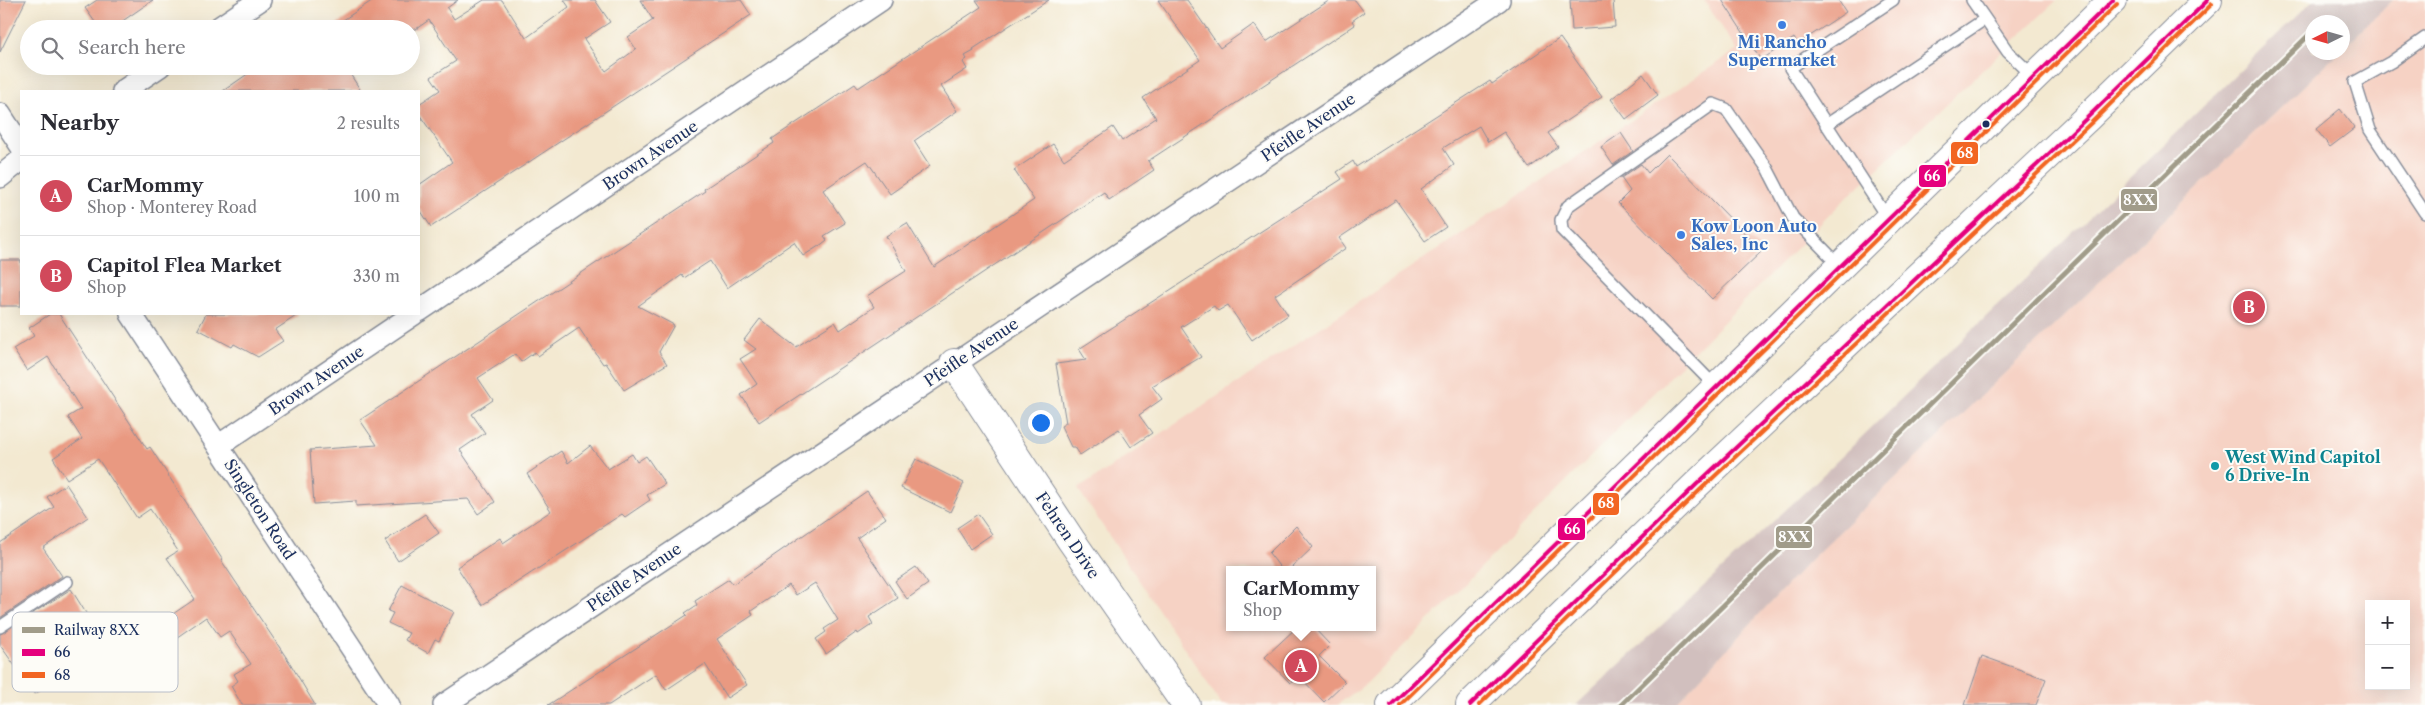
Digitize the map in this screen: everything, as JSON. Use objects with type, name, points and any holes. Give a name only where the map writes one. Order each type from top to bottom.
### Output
[{"type":"main road","points":[[1391,705],[2113,0]]},
{"type":"main road","points":[[1470,705],[1696,485],[2088,118],[2208,0]]},
{"type":"main road","name":"Fehren Drive","points":[[954,363],[1071,540],[1186,705]]},
{"type":"street","points":[[230,20],[260,0]]},
{"type":"street","name":"Brown Avenue","points":[[420,310],[881,0]]},
{"type":"street","name":"Pfeifle Avenue","points":[[444,705],[1499,0]]},
{"type":"street","points":[[124,90],[147,75]]},
{"type":"street","points":[[0,114],[20,144]]},
{"type":"street","points":[[0,177],[20,161]]},
{"type":"street","name":"Singleton Road","points":[[132,315],[389,705]]},
{"type":"street","name":"Brown Avenue","points":[[218,446],[413,315]]},
{"type":"lane","points":[[1888,219],[1790,68],[1893,0]]},
{"type":"lane","points":[[1987,0],[1975,3],[2008,52],[2034,77]]},
{"type":"lane","points":[[1826,125],[1985,19]]},
{"type":"lane","points":[[2425,38],[2391,62],[2355,82],[2370,130],[2425,213]]},
{"type":"lane","points":[[1717,388],[1562,230],[1561,220],[1568,206],[1714,104],[1726,109],[1731,116],[1767,168],[1793,218],[1840,266]]},
{"type":"lane","points":[[22,612],[67,582]]},
{"type":"lane","points":[[0,627],[12,619]]},
{"type":"shaded area","points":[[1704,0],[2057,0],[1840,204],[1367,683],[1337,705],[1222,705],[1078,489],[1737,50]]},
{"type":"shaded area","points":[[2313,0],[2393,0],[2350,41],[2350,15],[2305,15],[2305,60],[2331,60],[1809,561],[1675,705],[1576,705],[1806,491]]},
{"type":"shaded area","points":[[2393,0],[2425,0],[2425,705],[1675,705],[1809,561],[2331,60],[2350,60],[2350,41]]},
{"type":"building","points":[[0,0],[26,0],[0,52]]},
{"type":"building","points":[[97,0],[153,0],[124,20],[94,20],[85,8]]},
{"type":"building","points":[[373,0],[458,0],[447,8],[454,19],[484,0],[502,0],[526,38],[569,7],[564,0],[595,0],[610,22],[584,39],[606,71],[636,49],[628,37],[653,20],[640,0],[741,0],[751,15],[431,227],[420,210],[420,184],[452,162],[420,115],[420,103],[440,90],[431,77],[456,61],[429,20],[420,26],[420,20],[343,20]]},
{"type":"building","points":[[976,0],[1049,0],[973,49],[974,51],[965,56],[967,59],[963,62],[967,69],[941,86],[957,111],[914,141],[930,166],[890,194],[867,161],[823,190],[845,223],[824,236],[827,240],[822,244],[803,256],[794,242],[727,288],[710,261],[684,278],[682,275],[638,306],[674,325],[659,352],[667,364],[624,390],[606,363],[603,364],[579,328],[538,356],[535,352],[521,362],[515,354],[478,378],[493,400],[472,414],[485,433],[460,450],[495,502],[478,514],[468,499],[356,506],[356,501],[314,504],[310,450],[377,445],[360,420],[705,191],[704,189],[774,143],[772,139],[855,84],[858,88],[981,7]]},
{"type":"building","points":[[1158,0],[1187,0],[1220,48],[1254,24],[1266,42],[1330,0],[1355,0],[1364,12],[1352,21],[1355,25],[1148,161],[1154,170],[1109,200],[1104,192],[759,422],[741,395],[757,384],[740,359],[756,349],[744,340],[760,319],[796,347],[835,322],[840,330],[874,307],[867,296],[906,271],[886,236],[907,223],[934,267],[1034,200],[1014,170],[1053,144],[1064,160],[1113,127],[1122,141],[1156,118],[1143,98],[1200,60]]},
{"type":"building","points":[[1570,0],[1613,0],[1615,27],[1572,30]]},
{"type":"building","name":"Mi Rancho Supermarket","points":[[1722,0],[1838,0],[1846,12],[1798,44],[1794,38],[1761,60]]},
{"type":"building","points":[[1560,38],[1602,97],[1548,133],[1558,147],[1529,168],[1504,132],[1488,142],[1479,126],[1443,148],[1454,165],[1421,189],[1446,227],[1425,241],[1396,200],[1339,238],[1346,248],[1275,295],[1288,315],[1252,340],[1228,305],[1218,311],[1214,306],[1181,327],[1201,357],[1152,386],[1162,399],[1139,415],[1152,433],[1131,447],[1119,429],[1080,455],[1075,447],[1071,447],[1061,426],[1066,423],[1056,364],[1086,360],[1079,349],[1342,179],[1337,172],[1353,161],[1356,167],[1490,81],[1492,84]]},
{"type":"building","points":[[1643,74],[1658,95],[1626,119],[1611,99]]},
{"type":"building","points":[[246,75],[351,75],[360,90],[224,90]]},
{"type":"building","points":[[2340,109],[2355,128],[2330,147],[2316,129]]},
{"type":"building","points":[[1621,133],[1633,151],[1613,165],[1601,147]]},
{"type":"building","points":[[1667,154],[1762,251],[1712,299],[1618,203],[1630,191],[1621,178],[1641,164],[1648,173]]},
{"type":"building","points":[[0,260],[20,260],[20,306],[0,306]]},
{"type":"building","points":[[48,315],[60,315],[147,449],[150,447],[221,560],[290,663],[315,705],[242,705],[231,686],[238,681],[234,674],[251,664],[229,631],[220,637],[206,617],[178,637],[178,612],[176,612],[195,599],[167,558],[178,551],[150,509],[137,518],[98,459],[67,479],[53,458],[82,439],[68,417],[81,409],[48,357],[27,371],[13,349],[34,336],[29,328]]},
{"type":"building","points":[[205,315],[298,315],[275,330],[283,341],[258,357],[234,344],[232,347],[198,329]]},
{"type":"building","points":[[590,446],[608,469],[632,454],[637,462],[646,456],[665,484],[647,495],[650,500],[625,517],[622,514],[482,605],[457,567],[500,538],[503,543],[551,511],[527,474],[561,451],[568,463]]},
{"type":"building","points":[[916,459],[964,483],[950,512],[901,488]]},
{"type":"building","points":[[66,484],[88,517],[43,548],[62,576],[0,618],[0,543],[54,507],[47,497]]},
{"type":"building","points":[[867,491],[886,518],[857,538],[898,598],[869,617],[873,624],[858,634],[857,632],[826,654],[816,639],[826,632],[824,629],[838,620],[815,583],[796,595],[789,585],[751,611],[753,615],[717,639],[747,685],[727,698],[705,664],[666,690],[656,674],[609,705],[548,705],[687,615],[685,613],[697,605],[695,601],[729,579],[733,584]]},
{"type":"building","points":[[425,514],[439,533],[398,561],[385,541]]},
{"type":"building","points":[[978,514],[992,534],[970,549],[957,528]]},
{"type":"building","points":[[1296,526],[1313,547],[1293,566],[1279,566],[1269,553]]},
{"type":"building","points":[[916,567],[928,584],[907,599],[895,581]]},
{"type":"building","points":[[402,585],[454,612],[439,641],[435,639],[428,653],[405,640],[409,633],[388,623],[393,613],[388,611]]},
{"type":"building","points":[[71,589],[85,612],[35,612]]},
{"type":"building","points":[[12,626],[12,662],[0,645],[0,634]]},
{"type":"building","points":[[1293,631],[1317,631],[1330,645],[1319,656],[1345,682],[1324,702],[1299,676],[1290,683],[1265,657]]},
{"type":"building","points":[[1982,656],[2046,679],[2036,705],[1965,705]]},
{"type":"rail line","name":"8XX","points":[[1621,705],[2305,39]]},
{"type":"transit line","name":"66","points":[[1391,705],[2113,0]]},
{"type":"transit line","name":"66","points":[[1470,705],[1696,485],[2088,117],[2208,0]]},
{"type":"transit line","name":"68","points":[[1400,705],[2117,4]]},
{"type":"transit line","name":"68","points":[[1479,705],[1700,490],[2092,122],[2212,4]]},
{"type":"place","name":"Mi Rancho Supermarket","points":[[1782,25]]},
{"type":"place","name":"Kow Loon Auto Sales, Inc","points":[[1681,235]]},
{"type":"place","name":"Capitol Flea Market","points":[[2249,307]]},
{"type":"place","name":"West Wind Capitol 6 Drive-In","points":[[2215,466]]},
{"type":"place","name":"CarMommy","points":[[1301,666]]}]
